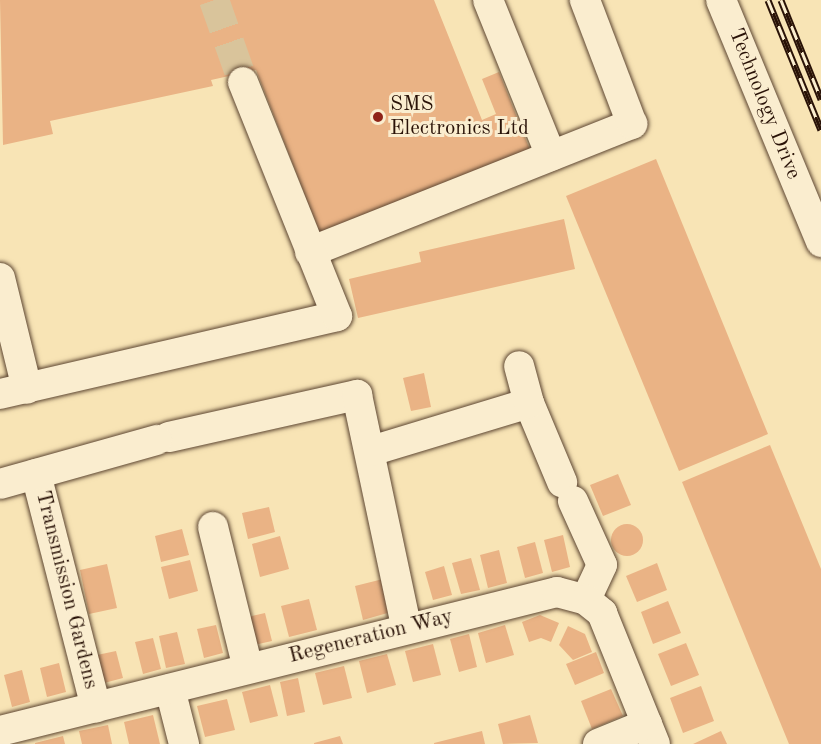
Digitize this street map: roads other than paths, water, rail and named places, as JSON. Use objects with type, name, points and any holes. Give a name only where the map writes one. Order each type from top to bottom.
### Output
[{"type":"street","points":[[488,0],[551,156]]},
{"type":"street","points":[[310,252],[632,124],[585,0]]},
{"type":"street","name":"Technology Drive","points":[[722,0],[821,242]]},
{"type":"street","points":[[0,278],[14,392],[337,316],[243,82]]},
{"type":"street","points":[[519,366],[529,403],[602,566],[586,600],[602,613],[651,734],[598,744]]},
{"type":"street","name":"Transmission Gardens","points":[[0,484],[163,438],[357,395],[371,451]]},
{"type":"street","points":[[406,626],[371,451],[529,403]]},
{"type":"street","name":"Transmission Gardens","points":[[36,474],[96,707]]},
{"type":"street","points":[[213,527],[248,668]]},
{"type":"street","name":"Regeneration Way","points":[[0,731],[170,689],[406,626],[557,592],[586,600]]},
{"type":"street","points":[[170,689],[184,744]]},
{"type":"tunnel","points":[[214,0],[243,82]]},
{"type":"railway","points":[[768,0],[821,130]]},
{"type":"railway","points":[[781,0],[821,99]]},
{"type":"place","name":"SMS Electronics Ltd","points":[[378,117]]}]
